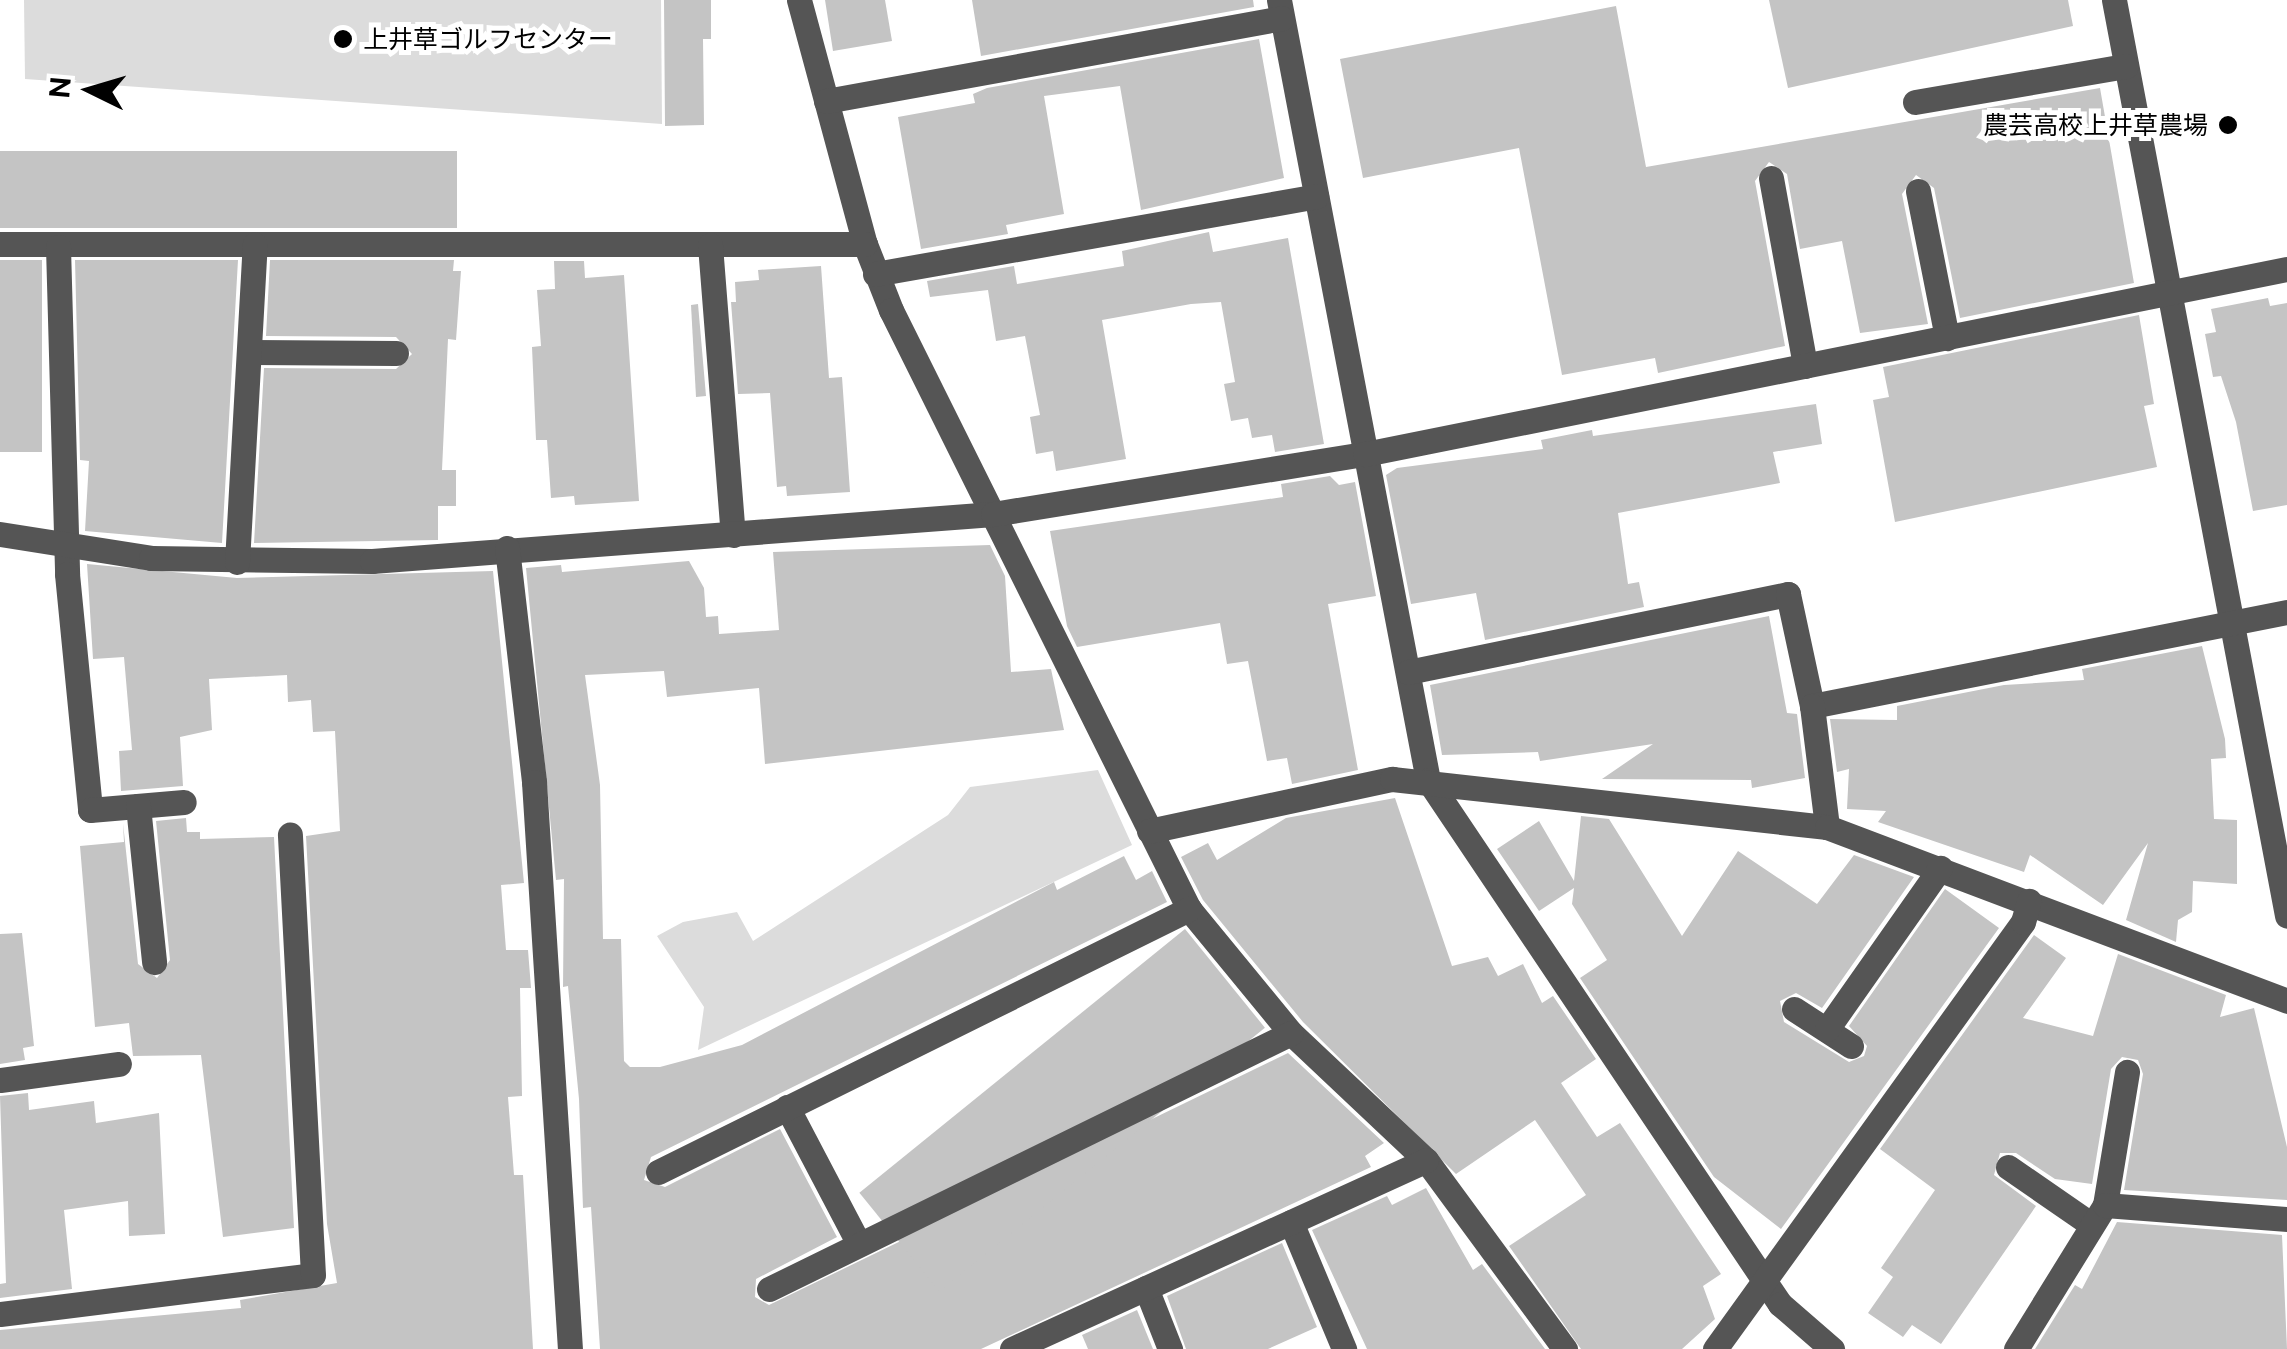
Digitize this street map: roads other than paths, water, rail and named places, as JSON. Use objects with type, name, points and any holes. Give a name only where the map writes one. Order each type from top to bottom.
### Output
[{"type":"street","points":[[799,0],[875,274],[1190,909],[1290,1033],[1426,1160],[1565,1349]]},
{"type":"street","points":[[2114,0],[2234,618],[2287,916]]},
{"type":"street","points":[[826,101],[1280,9],[1428,780],[1780,1304],[1832,1349]]},
{"type":"street","points":[[1915,102],[2126,66]]},
{"type":"street","points":[[1771,178],[1805,366]]},
{"type":"street","points":[[1918,191],[1946,338]]},
{"type":"street","points":[[875,274],[1316,196]]},
{"type":"street","points":[[0,244],[865,244]]},
{"type":"street","points":[[237,562],[255,245]]},
{"type":"street","points":[[710,245],[732,535]]},
{"type":"street","points":[[58,247],[70,544],[67,574],[90,810],[184,802]]},
{"type":"street","points":[[0,534],[151,558],[372,561],[993,514],[1365,454],[2287,269]]},
{"type":"street","points":[[249,352],[396,353]]},
{"type":"street","points":[[507,548],[534,782],[570,1349]]},
{"type":"street","points":[[1408,672],[1788,594],[1812,706],[1827,826]]},
{"type":"street","points":[[1812,706],[2234,618],[2287,612]]},
{"type":"street","points":[[1150,831],[1392,780],[1428,780],[1827,826],[2287,1001]]},
{"type":"street","points":[[138,806],[154,962]]},
{"type":"street","points":[[0,1314],[312,1275],[290,835]]},
{"type":"street","points":[[1828,1029],[1940,868]]},
{"type":"street","points":[[1715,1349],[2022,922],[2029,901]]},
{"type":"street","points":[[658,1172],[1190,909]]},
{"type":"street","points":[[1794,1008],[1851,1046]]},
{"type":"street","points":[[769,1289],[1290,1033]]},
{"type":"street","points":[[0,1080],[120,1064]]},
{"type":"street","points":[[2016,1349],[2098,1215],[2128,1072]]},
{"type":"street","points":[[786,1107],[859,1244]]},
{"type":"street","points":[[1012,1349],[1426,1160]]},
{"type":"street","points":[[2008,1167],[2098,1215],[2287,1219]]},
{"type":"street","points":[[1291,1222],[1344,1349]]},
{"type":"street","points":[[1146,1288],[1170,1349]]},
{"type":"place","name":"上井草ゴルフセンター","points":[[343,39]]},
{"type":"place","name":"農芸高校上井草農場","points":[[2228,125]]}]
